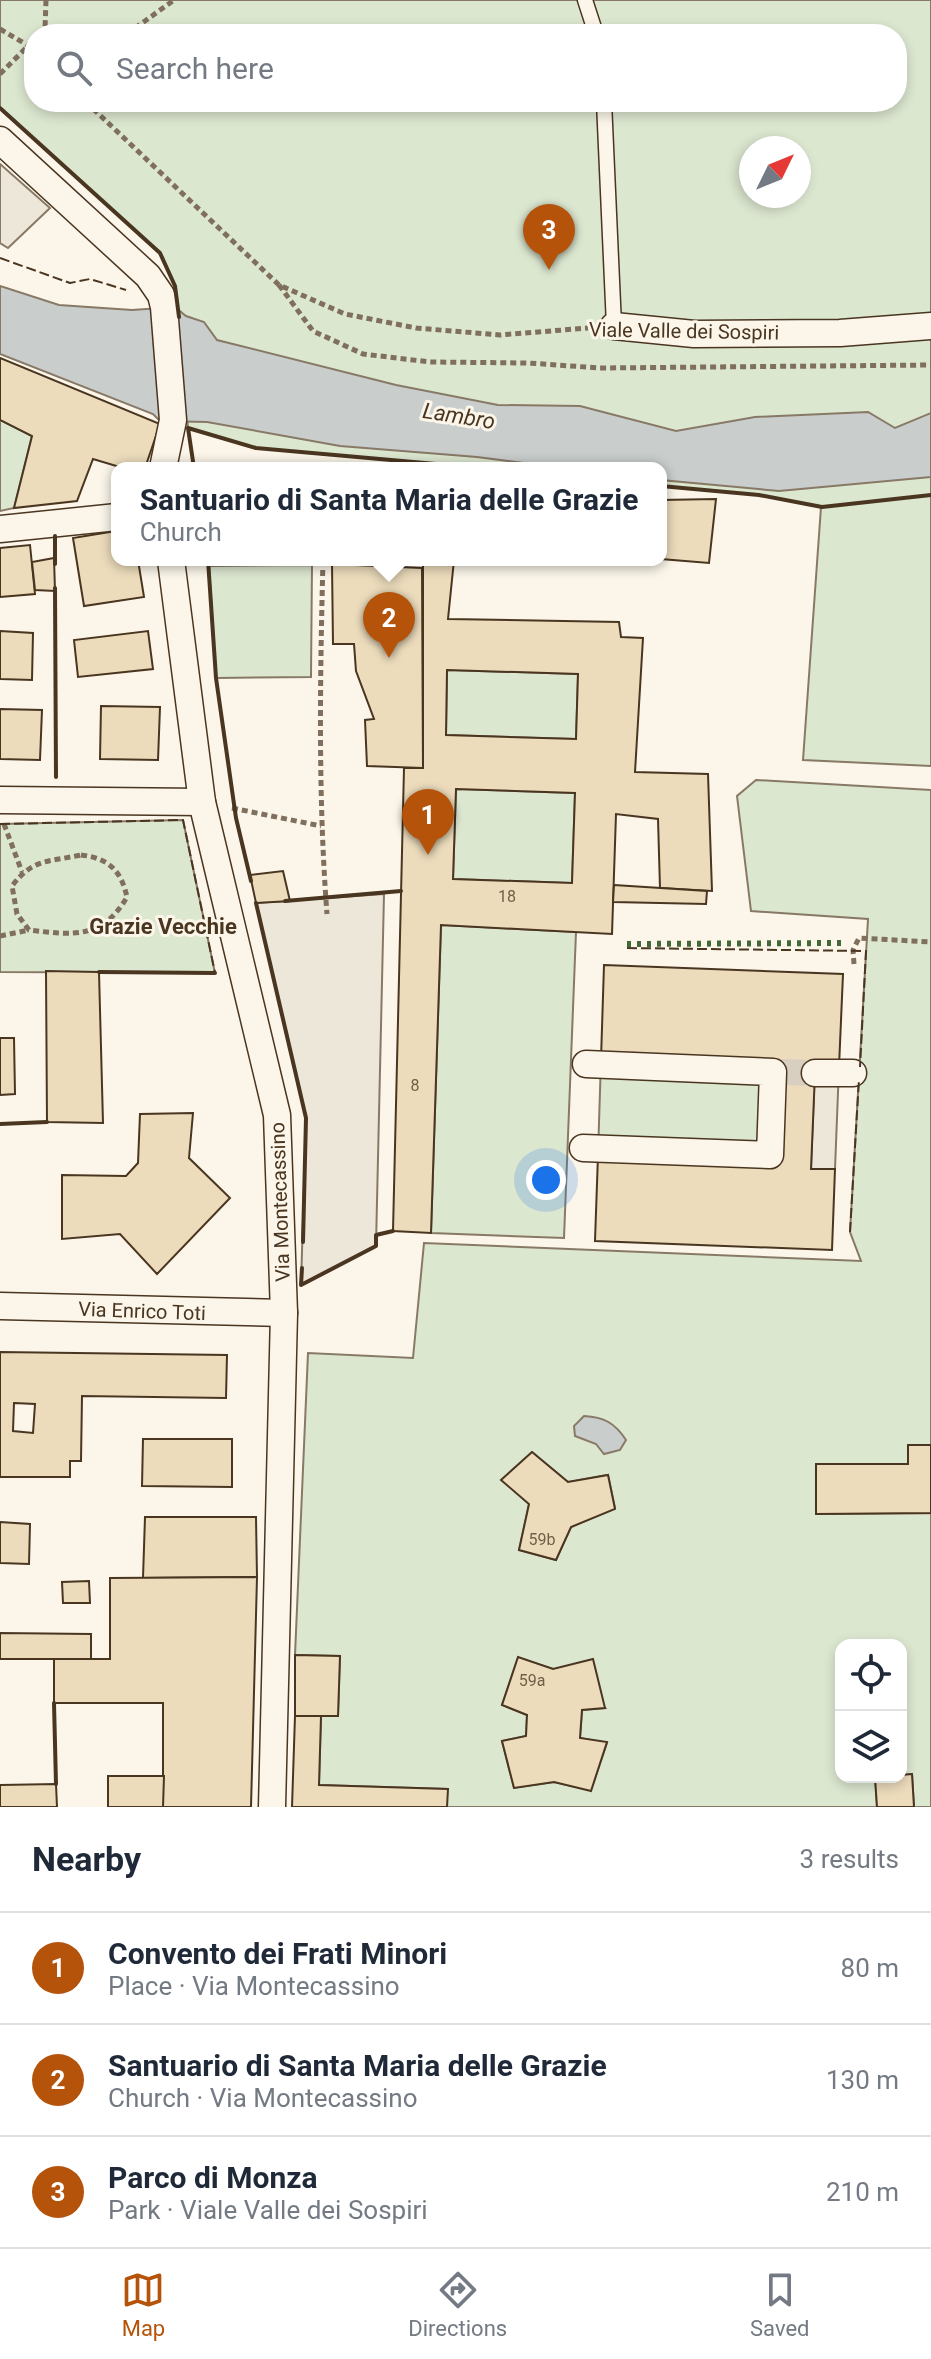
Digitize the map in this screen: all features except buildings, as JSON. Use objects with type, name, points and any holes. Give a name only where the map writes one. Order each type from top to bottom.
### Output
[{"type":"street","points":[[0,140],[148,276],[161,295],[173,420],[164,462]]},
{"type":"street","name":"Viale Valle dei Sospiri","points":[[614,326],[709,334],[840,333],[931,326]]},
{"type":"street","points":[[0,529],[111,518]]},
{"type":"street","name":"Via Montecassino","points":[[172,566],[202,802],[277,1115],[284,1313],[272,1807]]},
{"type":"street","points":[[1,807],[202,802]]},
{"type":"street","points":[[583,1148],[770,1155],[776,1072],[586,1064]]},
{"type":"street","points":[[815,1073],[853,1073]]},
{"type":"street","name":"Via Enrico Toti","points":[[0,1306],[284,1313]]},
{"type":"lane","points":[[585,0],[593,24]]},
{"type":"lane","points":[[604,112],[614,326]]},
{"type":"path","points":[[45,24],[46,0]]},
{"type":"path","points":[[141,24],[174,0]]},
{"type":"path","points":[[0,29],[24,44]]},
{"type":"path","points":[[0,74],[24,55]]},
{"type":"path","name":"Viale Valle dei Sospiri","points":[[97,112],[279,285],[345,314],[416,328],[500,335],[614,326]]},
{"type":"path","points":[[279,285],[313,331],[363,354],[430,362],[528,363],[600,368],[931,365]]},
{"type":"path","points":[[323,566],[319,728],[327,914]]},
{"type":"path","points":[[202,802],[321,826]]},
{"type":"path","points":[[1,807],[22,872]]},
{"type":"path","points":[[0,936],[29,930],[74,935],[90,931],[120,908],[127,897],[114,866],[99,857],[81,855],[39,861],[22,872],[12,886],[17,914],[29,930]]},
{"type":"path","points":[[854,964],[853,950],[859,938],[931,942]]},
{"type":"green space","points":[[0,0],[931,0],[931,766],[803,760],[821,507],[759,495],[667,487],[667,462],[414,462],[256,448],[188,428],[175,286],[160,253],[0,108]]},
{"type":"green space","points":[[0,420],[32,436],[14,508],[0,511]]},
{"type":"green space","points":[[209,566],[312,566],[311,677],[216,678]]},
{"type":"green space","points":[[447,670],[578,674],[576,739],[446,735]]},
{"type":"green space","points":[[756,780],[931,790],[931,1445],[908,1464],[816,1465],[817,1514],[931,1513],[931,1807],[914,1807],[912,1774],[907,1774],[907,1639],[835,1639],[835,1783],[875,1783],[877,1807],[447,1807],[447,1789],[319,1785],[321,1716],[338,1716],[340,1656],[295,1655],[308,1353],[413,1358],[424,1243],[861,1261],[850,1232],[868,919],[751,911],[737,796]],"holes":[[[532,1452],[568,1482],[608,1475],[615,1508],[571,1527],[556,1560],[519,1550],[529,1504],[502,1480]],[[518,1658],[553,1669],[605,1708],[582,1710],[580,1738],[607,1743],[591,1790],[554,1782],[514,1788],[502,1741],[526,1736],[527,1715],[502,1705]]]},
{"type":"green space","points":[[456,789],[575,793],[572,883],[453,879]]},
{"type":"green space","points":[[183,820],[215,973],[0,972],[0,824]]},
{"type":"green space","points":[[441,925],[576,932],[564,1238],[431,1233]]},
{"type":"green space","points":[[601,1059],[781,1065],[777,1161],[598,1155]]},
{"type":"shaded area","points":[[0,164],[50,208],[8,248],[0,243]]},
{"type":"shaded area","points":[[384,894],[376,1246],[301,1285],[306,1118],[256,903]]},
{"type":"shaded area","points":[[815,1066],[839,1067],[835,1169],[811,1169]]},
{"type":"water","name":"Lambro","points":[[0,286],[59,305],[132,310],[175,307],[186,316],[204,322],[217,340],[396,385],[498,405],[580,406],[676,431],[755,417],[868,412],[895,428],[931,413],[931,477],[779,491],[667,481],[667,462],[517,462],[340,446],[207,422],[160,421],[153,414],[0,354]]},
{"type":"water","points":[[584,1416],[603,1420],[618,1429],[626,1440],[620,1450],[604,1454],[596,1444],[575,1436],[574,1426]]},
{"type":"tunnel","points":[[780,1072],[815,1073]]},
{"type":"hedge","points":[[627,944],[844,943]]},
{"type":"fence","points":[[0,258],[70,283],[90,279],[126,290]]},
{"type":"fence","points":[[0,824],[183,820],[215,973]]},
{"type":"fence","points":[[627,948],[866,951],[860,1067]]},
{"type":"fence","points":[[850,1232],[859,1079]]},
{"type":"wall","points":[[0,108],[160,253],[175,286],[179,317]]},
{"type":"wall","points":[[193,462],[188,428],[256,448],[414,462]]},
{"type":"wall","points":[[667,487],[759,495],[822,507],[931,495]]},
{"type":"wall","points":[[55,536],[55,564]]},
{"type":"wall","points":[[208,566],[216,678],[236,818],[251,881]]},
{"type":"wall","points":[[55,588],[56,777]]},
{"type":"wall","points":[[285,901],[401,891]]},
{"type":"wall","points":[[256,903],[306,1118],[303,1242]]},
{"type":"wall","points":[[99,972],[215,973]]},
{"type":"wall","points":[[0,1124],[47,1122]]},
{"type":"wall","points":[[302,1268],[301,1285],[376,1246],[376,1235],[393,1231]]},
{"type":"wall","points":[[54,1703],[56,1784]]},
{"type":"place","name":"Parco di Monza","points":[[549,270]]},
{"type":"place","name":"Santuario di Santa Maria delle Grazie","points":[[389,658]]},
{"type":"place","name":"Convento dei Frati Minori","points":[[428,855]]},
{"type":"district","name":"Grazie Vecchie","points":[[163,926]]}]
